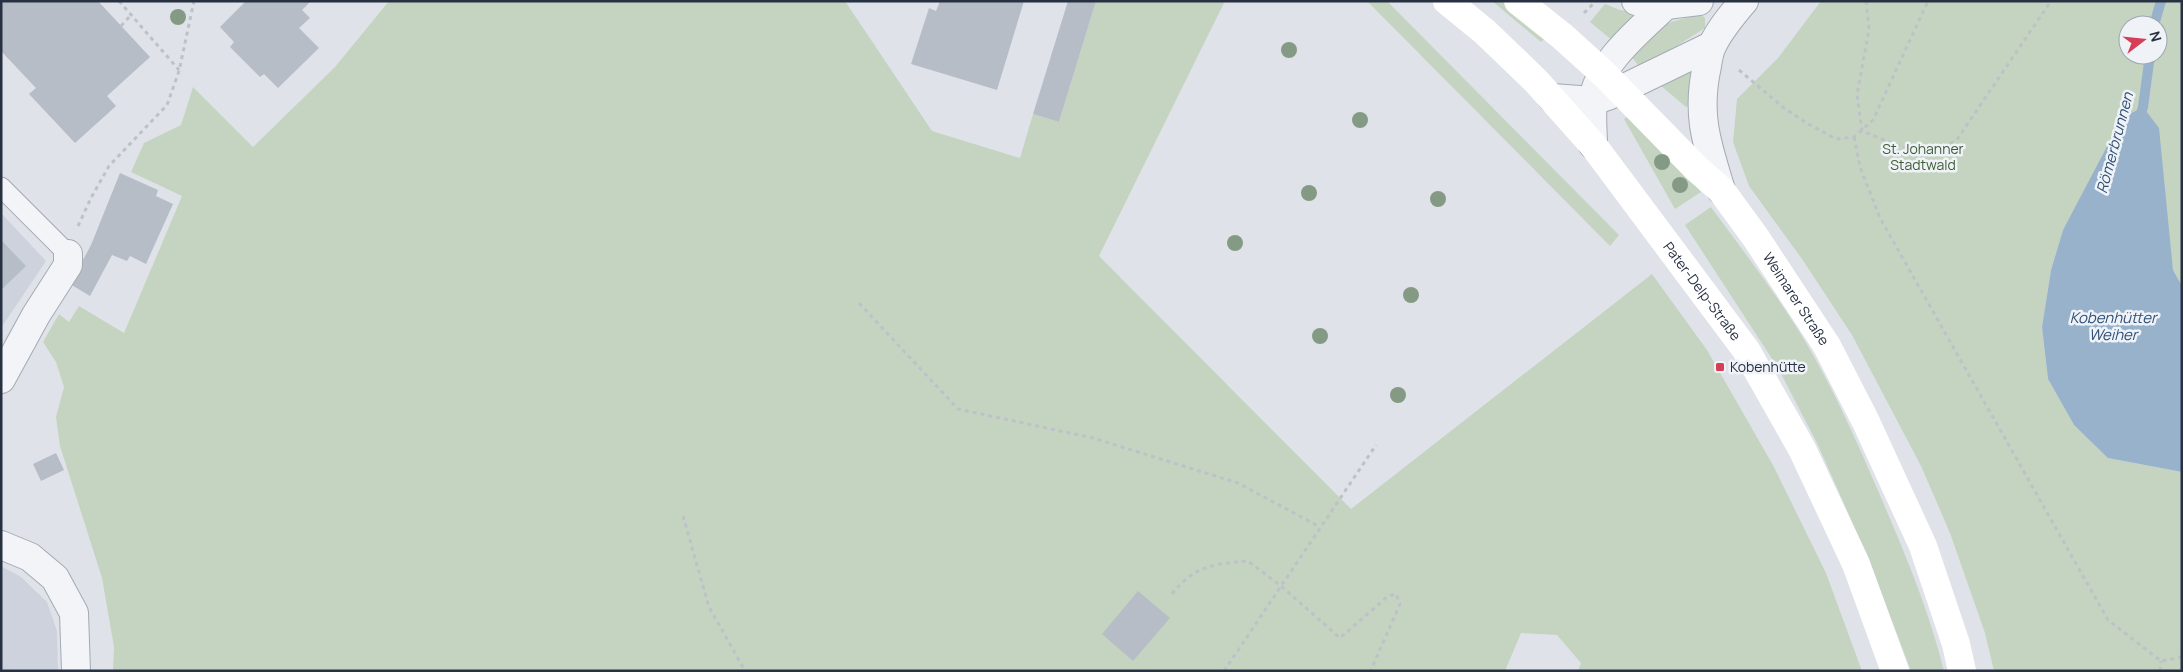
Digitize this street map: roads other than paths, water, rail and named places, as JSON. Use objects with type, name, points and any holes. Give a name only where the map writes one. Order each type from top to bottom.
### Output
[{"type":"street","name":"Pater-Delp-Straße","points":[[1447,1],[1485,32],[1552,98],[1594,145],[1732,329],[1761,375],[1802,449],[1856,564],[1896,671]]},
{"type":"street","name":"Weimarer Straße","points":[[1518,1],[1562,36],[1611,81],[1697,170],[1721,190],[1756,238],[1827,346],[1866,422],[1923,546],[1956,644],[1962,671]]},
{"type":"street","points":[[1636,1],[1666,5],[1699,1]]},
{"type":"street","points":[[1721,190],[1706,142],[1702,115],[1703,85],[1712,46],[1729,18],[1744,1]]},
{"type":"street","points":[[1594,145],[1592,101],[1611,81],[1626,44],[1666,5]]},
{"type":"street","points":[[1611,81],[1712,46]]},
{"type":"street","points":[[1552,98],[1592,101]]},
{"type":"street","points":[[1,379],[36,315],[68,265],[68,254]]},
{"type":"street","points":[[1,545],[30,557],[55,578],[74,613],[76,671]]},
{"type":"lane","points":[[1,187],[68,254]]},
{"type":"water","name":"Kobenhütter Weiher","points":[[2143,107],[2159,128],[2173,270],[2182,286],[2182,472],[2108,458],[2074,425],[2048,379],[2042,327],[2051,270],[2063,230],[2122,118]]},
{"type":"waterway","name":"Römerbrunnen","points":[[2157,15],[2161,1]]},
{"type":"waterway","name":"Römerbrunnen","points":[[2139,120],[2143,107],[2149,65]]},
{"type":"place","name":"Kobenhütte","points":[[1720,367]]},
{"type":"park label","name":"St. Johanner Stadtwald","points":[[1923,158]]}]
